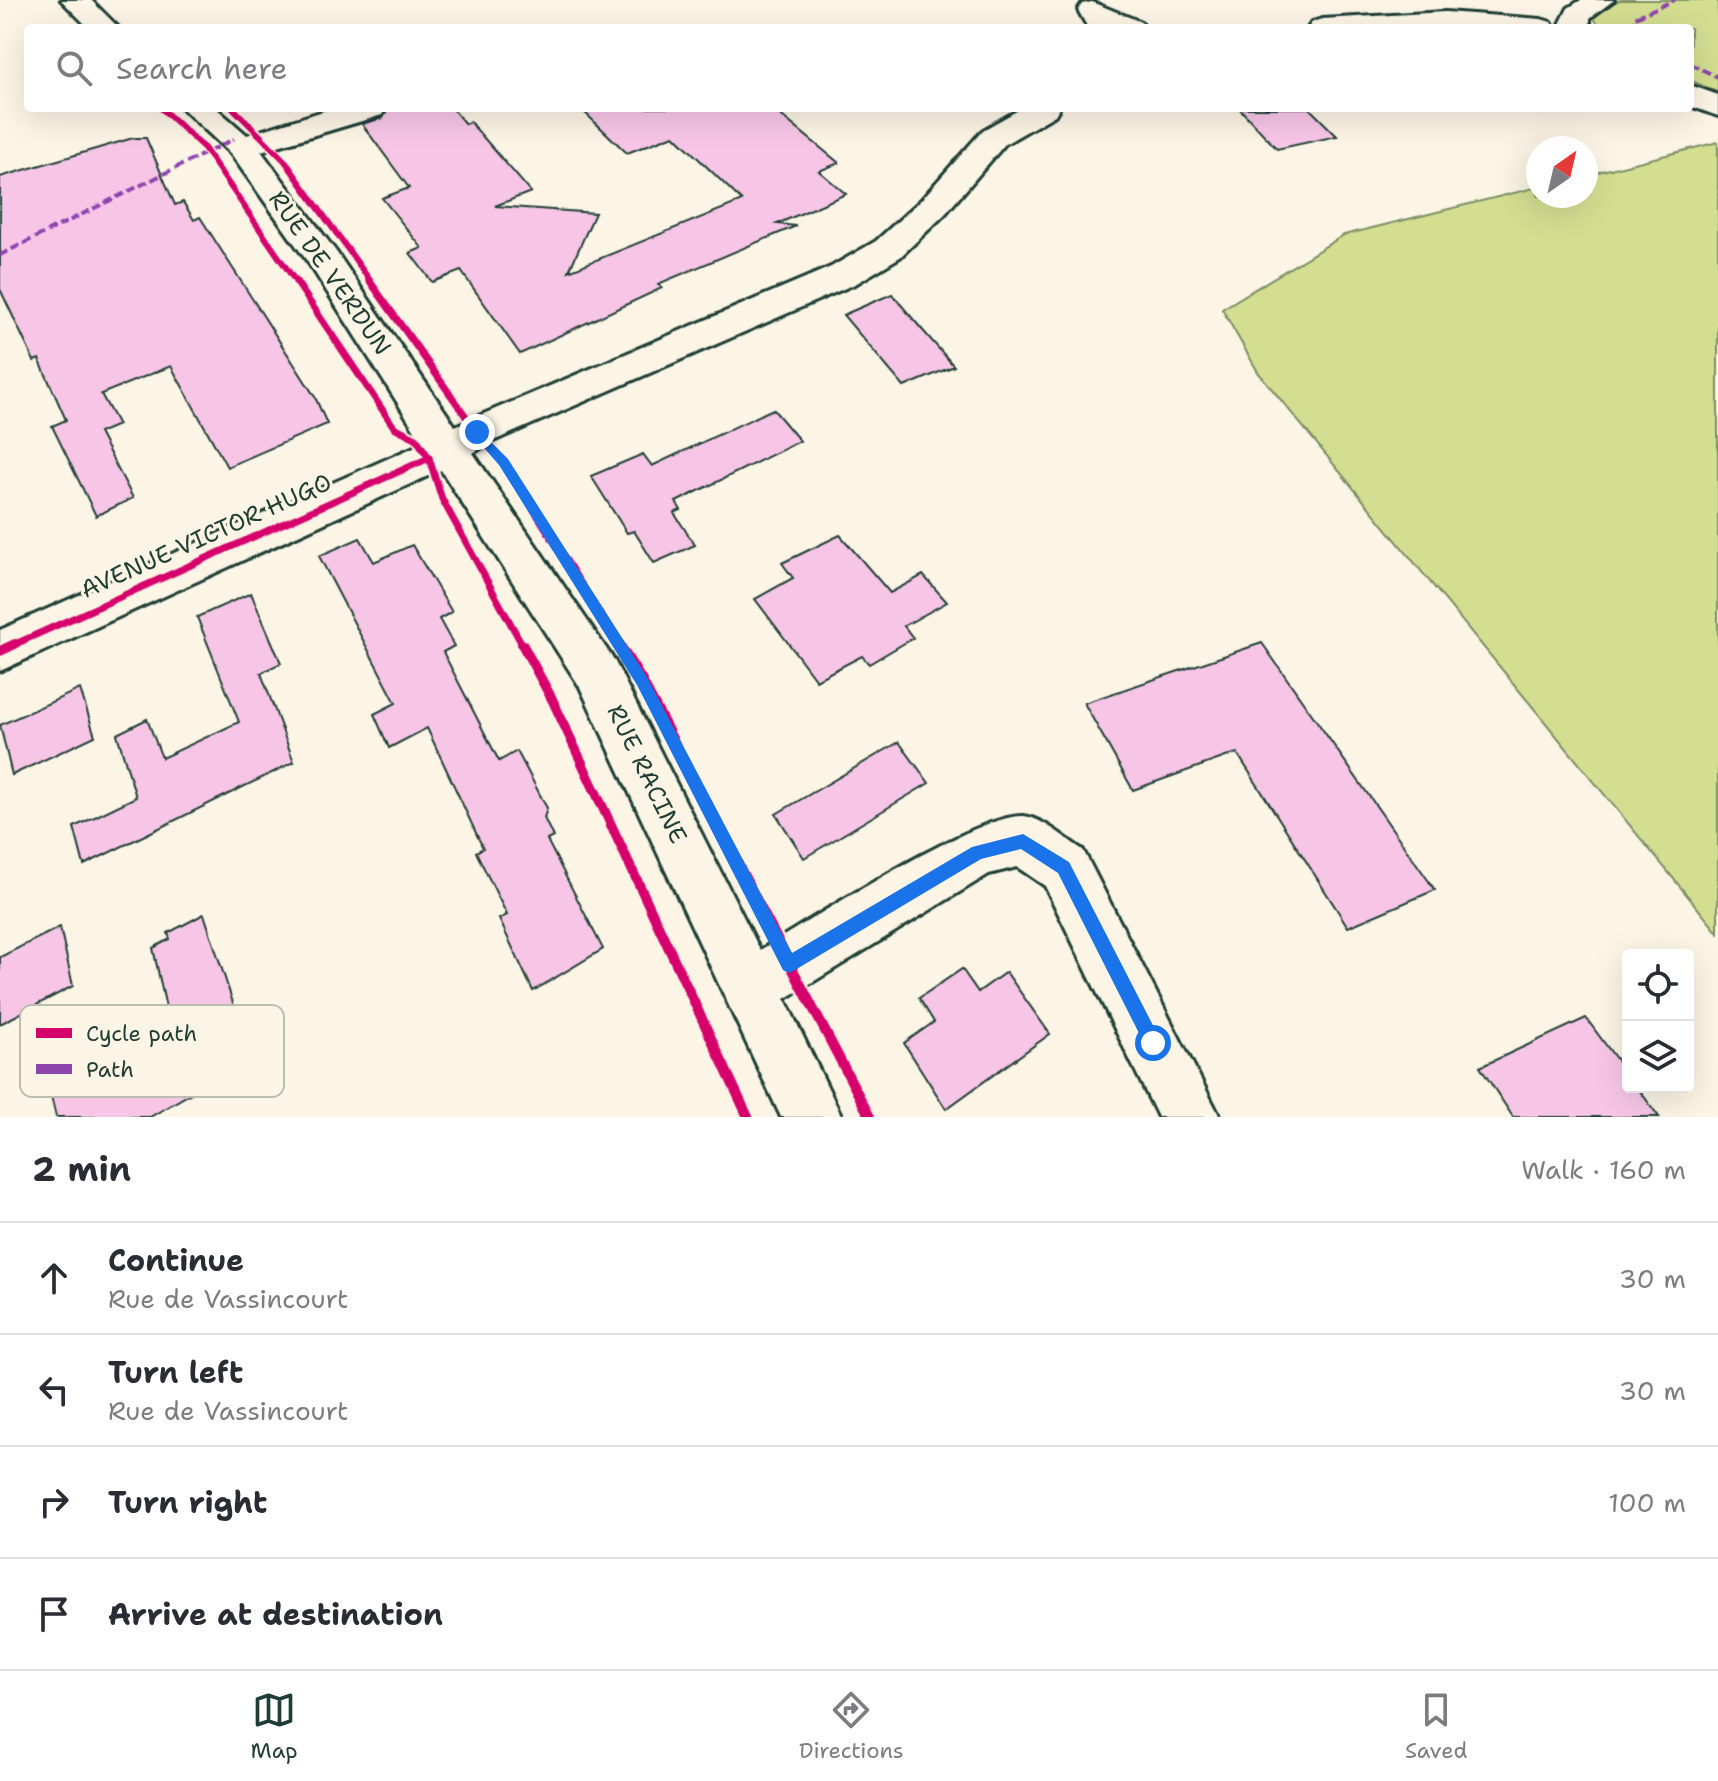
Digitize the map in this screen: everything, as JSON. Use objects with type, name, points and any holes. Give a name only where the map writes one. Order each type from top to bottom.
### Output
[{"type":"street","points":[[75,0],[101,24]]},
{"type":"street","points":[[1574,24],[1578,14],[1600,0]]},
{"type":"street","points":[[1090,13],[1120,24]]},
{"type":"street","points":[[1384,24],[1445,20],[1493,24]]},
{"type":"street","points":[[1694,96],[1718,107]]},
{"type":"street","name":"RUE DE VERDUN","points":[[202,112],[242,147],[325,261],[450,448]]},
{"type":"street","points":[[242,147],[355,112]]},
{"type":"street","name":"AVENUE VICTOR HUGO","points":[[0,651],[450,448],[477,432],[844,275],[888,249],[994,137],[1037,112]]},
{"type":"street","name":"RUE RACINE","points":[[450,448],[597,674],[812,1117]]},
{"type":"street","points":[[750,988],[978,852],[1023,841],[1064,868],[1190,1117]]},
{"type":"green space","points":[[1620,0],[1718,0],[1718,93],[1694,82],[1694,24],[1598,24],[1590,13]]},
{"type":"green space","points":[[1718,142],[1718,933],[1258,372],[1222,309],[1344,235],[1526,190],[1526,208],[1598,208],[1598,172]]},
{"type":"building","points":[[387,112],[455,112],[465,124],[470,122],[531,192],[495,206],[595,213],[569,271],[742,201],[674,135],[627,153],[584,112],[777,112],[839,163],[819,171],[846,194],[777,224],[796,226],[658,284],[662,288],[520,354],[461,271],[432,282],[410,253],[422,248],[382,198],[409,188],[362,124],[383,118]]},
{"type":"building","points":[[1243,112],[1313,112],[1337,136],[1277,149]]},
{"type":"building","points":[[133,138],[146,138],[175,205],[183,202],[194,220],[200,217],[315,397],[327,424],[227,467],[171,366],[101,394],[118,425],[99,433],[133,498],[96,516],[52,426],[66,420],[39,359],[34,361],[0,289],[0,177]]},
{"type":"building","points":[[892,294],[954,366],[904,387],[843,315]]},
{"type":"building","points":[[773,409],[800,441],[676,502],[681,510],[674,513],[695,545],[654,563],[634,531],[627,533],[591,476],[643,454],[652,466]]},
{"type":"building","points":[[840,535],[890,593],[923,575],[947,602],[904,626],[913,638],[869,664],[862,656],[816,680],[755,599],[793,578],[782,563]]},
{"type":"building","points":[[360,538],[374,562],[412,545],[452,612],[439,619],[454,646],[443,652],[499,761],[517,751],[547,808],[544,818],[553,837],[547,840],[603,949],[533,991],[499,919],[507,915],[476,852],[483,848],[427,728],[389,748],[374,714],[396,703],[319,556]]},
{"type":"building","points":[[251,593],[281,663],[261,673],[294,762],[84,865],[74,827],[136,797],[117,734],[147,719],[162,758],[239,722],[197,617]]},
{"type":"building","points":[[1262,643],[1435,890],[1348,927],[1237,753],[1133,790],[1084,703]]},
{"type":"building","points":[[80,689],[95,736],[12,775],[0,725]]},
{"type":"building","points":[[899,742],[929,783],[804,858],[776,814]]},
{"type":"building","points":[[204,914],[234,1005],[165,1005],[153,948],[170,939],[168,933]]},
{"type":"building","points":[[60,927],[73,986],[36,1005],[20,1005],[20,1014],[0,1024],[0,957]]},
{"type":"building","points":[[962,969],[978,992],[1006,972],[1050,1034],[946,1109],[904,1043],[934,1022],[919,998]]},
{"type":"building","points":[[1586,1018],[1622,1067],[1622,1093],[1641,1093],[1659,1117],[1513,1117],[1480,1067]]},
{"type":"building","points":[[51,1097],[184,1097],[150,1117],[56,1117]]},
{"type":"marked path","points":[[1634,24],[1633,18],[1675,0]]},
{"type":"marked path","points":[[1694,66],[1718,77]]},
{"type":"marked path","points":[[0,255],[234,139]]},
{"type":"cycle path","points":[[165,112],[204,148],[237,192],[394,427],[416,438],[429,458],[442,499],[552,699],[748,1117]]},
{"type":"cycle path","points":[[237,112],[285,161],[477,432],[504,462],[642,681],[870,1117]]},
{"type":"cycle path","points":[[0,651],[429,458]]},
{"type":"route","points":[[477,432],[504,462],[642,681],[789,965],[978,852],[1023,841],[1064,868],[1153,1043]]}]
